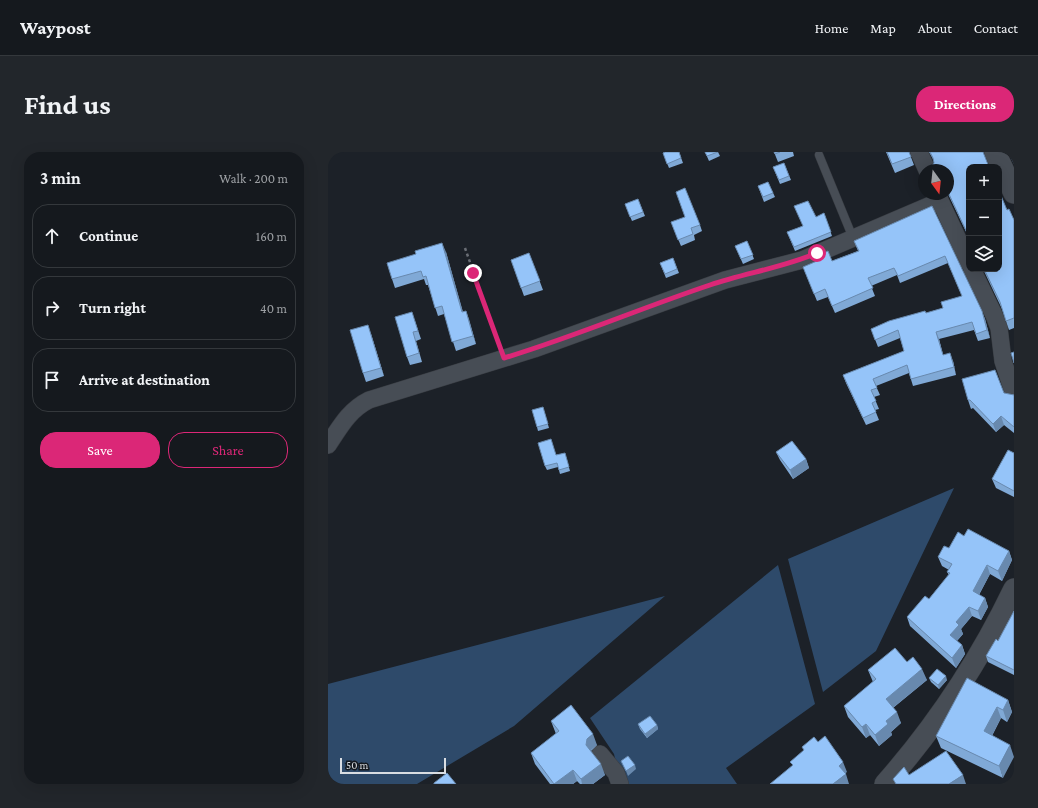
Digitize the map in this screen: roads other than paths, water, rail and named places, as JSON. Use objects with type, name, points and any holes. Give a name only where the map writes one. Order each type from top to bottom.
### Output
[{"type":"street","points":[[919,152],[924,164]]},
{"type":"street","points":[[995,152],[1014,193]]},
{"type":"street","points":[[328,445],[350,413],[362,404],[563,339],[725,280],[802,260],[935,200]]},
{"type":"street","points":[[940,200],[966,256]]},
{"type":"street","points":[[973,272],[994,315],[998,328],[1003,361],[1014,394]]},
{"type":"street","points":[[886,784],[914,751],[957,690],[987,641],[1014,589]]},
{"type":"street","points":[[600,754],[616,773],[620,784]]},
{"type":"lane","points":[[819,155],[853,238]]}]
